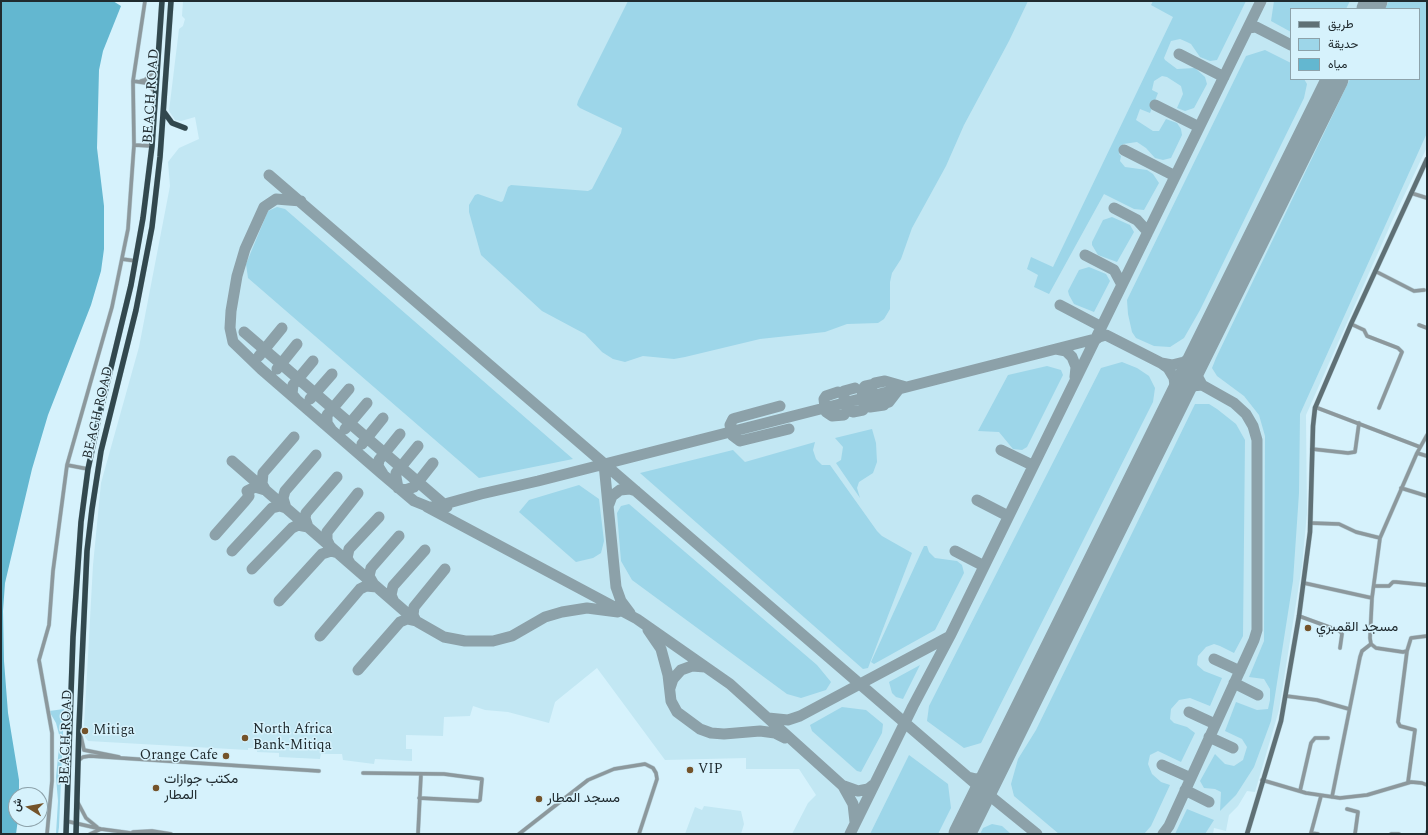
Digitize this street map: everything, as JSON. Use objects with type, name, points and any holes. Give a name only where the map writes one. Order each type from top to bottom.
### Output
[{"type":"highway","name":"BEACH ROAD","points":[[66,834],[74,608],[80,522],[88,469],[136,262],[152,146],[154,91],[162,1]]},
{"type":"highway","name":"BEACH ROAD","points":[[76,834],[77,762],[87,551],[92,509],[109,416],[146,263],[156,192],[164,111],[171,1]]},
{"type":"highway","points":[[164,111],[172,123],[184,128]]},
{"type":"main road","points":[[1247,834],[1281,721],[1300,616],[1310,523],[1313,417],[1351,324],[1427,159]]},
{"type":"street","points":[[47,834],[52,781],[52,733],[39,660],[49,625],[53,571],[67,464],[100,353],[122,259],[130,216],[134,144],[133,81],[145,1]]},
{"type":"street","points":[[133,81],[145,80],[156,70]]},
{"type":"street","points":[[140,81],[146,83],[154,91]]},
{"type":"street","points":[[134,144],[152,146]]},
{"type":"street","points":[[1411,193],[1427,198]]},
{"type":"street","points":[[122,259],[136,262]]},
{"type":"street","points":[[1375,271],[1414,291],[1424,290]]},
{"type":"street","points":[[1351,324],[1364,330],[1367,336],[1398,348],[1402,352],[1379,408]]},
{"type":"street","points":[[1419,325],[1427,328]]},
{"type":"street","points":[[1316,407],[1420,448]]},
{"type":"street","points":[[1312,448],[1355,452],[1359,423]]},
{"type":"street","points":[[1371,644],[1372,598],[1380,538],[1417,453],[1427,435]]},
{"type":"street","points":[[1417,453],[1427,456]]},
{"type":"street","points":[[67,464],[88,469]]},
{"type":"street","points":[[1402,488],[1427,496]]},
{"type":"street","points":[[1310,523],[1339,524],[1356,532],[1380,538]]},
{"type":"street","points":[[1374,586],[1389,586],[1393,582],[1427,584]]},
{"type":"street","points":[[1304,584],[1372,598]]},
{"type":"street","points":[[1300,616],[1340,631],[1342,634],[1340,648]]},
{"type":"street","points":[[1408,782],[1415,730],[1400,726],[1398,722],[1407,651],[1411,638],[1427,636]]},
{"type":"street","points":[[1371,644],[1376,648],[1397,652],[1407,651]]},
{"type":"street","points":[[1332,797],[1360,657],[1362,651],[1371,644]]},
{"type":"street","points":[[1286,696],[1317,700],[1350,709]]},
{"type":"street","points":[[79,726],[84,750],[126,758]]},
{"type":"street","points":[[1300,791],[1311,743],[1316,738],[1328,738]]},
{"type":"street","points":[[77,762],[85,756],[319,771]]},
{"type":"street","points":[[520,834],[588,780],[614,769],[645,764],[655,770],[657,779],[639,834]]},
{"type":"street","points":[[363,773],[479,777],[482,781],[480,800],[478,801],[419,798]]},
{"type":"street","points":[[418,834],[420,774]]},
{"type":"street","points":[[1262,780],[1320,796],[1332,797],[1367,795],[1408,782],[1416,782],[1427,785]]},
{"type":"street","points":[[1318,834],[1311,834],[1320,796]]},
{"type":"street","points":[[77,801],[86,818],[101,829]]},
{"type":"street","points":[[1347,809],[1358,812],[1355,834]]},
{"type":"street","points":[[66,821],[101,829],[133,832],[152,831],[157,834],[171,834]]},
{"type":"street","points":[[90,834],[101,829]]},
{"type":"street","points":[[133,832],[138,834]]},
{"type":"street","points":[[1391,834],[1399,834]]},
{"type":"shaded area","points":[[183,1],[1427,1],[1427,147],[1393,219],[1306,415],[1307,513],[1302,566],[1279,710],[1255,792],[1247,791],[1238,806],[1229,815],[1226,831],[1214,828],[1213,834],[792,834],[808,803],[816,795],[799,769],[746,769],[746,758],[665,760],[597,668],[555,702],[549,723],[508,712],[485,710],[473,706],[470,716],[444,717],[443,736],[406,735],[406,749],[412,749],[412,761],[375,759],[374,764],[343,760],[342,754],[321,754],[320,759],[279,757],[279,753],[257,752],[257,748],[248,748],[248,750],[88,741],[85,737],[84,726],[93,565],[101,483],[139,347],[170,186],[168,162],[179,148],[199,139],[195,117],[181,121],[175,120],[169,111],[179,29],[183,26],[185,19],[182,16]]},
{"type":"shaded area","points":[[704,806],[741,811],[744,824],[741,834],[685,834],[695,807],[702,810]]},
{"type":"green space","points":[[628,1],[1028,1],[1009,41],[964,125],[946,166],[912,228],[901,259],[892,273],[890,282],[890,309],[884,319],[878,323],[847,324],[825,332],[760,339],[674,359],[643,356],[625,362],[613,359],[602,352],[585,334],[542,311],[481,255],[469,212],[469,205],[475,195],[478,194],[501,202],[503,201],[508,187],[511,185],[588,191],[592,189],[621,133],[622,128],[580,108],[577,105]]},
{"type":"green space","points":[[1153,1],[1246,1],[1217,60],[1210,61],[1200,57],[1191,44],[1180,39],[1171,41],[1164,58],[1165,60],[1177,69],[1195,68],[1205,77],[1207,84],[1194,108],[1185,111],[1177,108],[1183,94],[1181,86],[1167,77],[1162,76],[1154,81],[1152,90],[1158,93],[1150,113],[1140,109],[1136,120],[1153,131],[1159,131],[1166,119],[1177,123],[1181,129],[1182,135],[1171,158],[1163,160],[1155,158],[1146,148],[1137,142],[1123,144],[1119,154],[1121,156],[1120,161],[1125,167],[1147,170],[1153,174],[1159,183],[1144,210],[1134,209],[1104,194],[1049,294],[1034,287],[1038,275],[1027,269],[1031,257],[1053,267],[1173,17],[1151,5]]},
{"type":"green space","points":[[1274,1],[1350,1],[1346,8],[1290,8],[1290,31],[1271,21]]},
{"type":"green space","points":[[1389,1],[1427,1],[1427,133],[1300,414],[1299,493],[1293,581],[1271,721],[1254,767],[1236,795],[1220,811],[1221,792],[1215,789],[1204,788],[1200,781],[1215,754],[1225,764],[1234,766],[1243,760],[1247,747],[1242,739],[1225,731],[1236,702],[1257,710],[1268,709],[1270,689],[1264,679],[1249,677],[1264,641],[1265,436],[1259,415],[1244,396],[1217,376],[1212,368],[1350,80],[1420,80],[1420,8],[1386,8]]},
{"type":"green space","points":[[1265,50],[1290,62],[1290,80],[1305,80],[1307,84],[1304,98],[1200,310],[1184,338],[1170,347],[1154,346],[1136,338],[1132,332],[1127,300],[1246,56]]},
{"type":"green space","points":[[277,207],[285,209],[573,459],[479,478],[248,278],[246,264],[268,211]]},
{"type":"green space","points":[[1112,217],[1130,225],[1134,232],[1117,262],[1098,255],[1092,245],[1092,242],[1103,220]]},
{"type":"green space","points":[[1089,267],[1106,274],[1110,281],[1094,312],[1074,304],[1068,291],[1079,270]]},
{"type":"green space","points":[[1122,362],[1137,368],[1149,376],[1155,388],[1153,402],[981,743],[964,748],[927,721],[929,706],[1101,368]]},
{"type":"green space","points":[[1047,366],[1061,370],[1063,375],[1027,447],[1022,450],[1013,449],[999,432],[978,431],[1008,375]]},
{"type":"green space","points":[[1195,404],[1209,404],[1217,409],[1236,424],[1245,440],[1243,636],[1234,653],[1214,644],[1206,647],[1198,656],[1197,665],[1204,671],[1222,678],[1210,706],[1190,698],[1179,700],[1171,709],[1170,719],[1174,723],[1187,727],[1195,733],[1181,762],[1158,751],[1150,755],[1148,764],[1152,774],[1161,782],[1170,785],[1151,826],[1144,834],[1059,834],[1014,796],[1011,784],[1018,759],[1036,730]]},
{"type":"green space","points":[[872,429],[876,443],[877,462],[873,473],[859,482],[857,488],[860,498],[836,463],[841,460],[843,447],[835,438]]},
{"type":"green space","points":[[815,442],[813,450],[816,459],[822,465],[830,465],[877,531],[882,536],[912,553],[868,668],[863,669],[640,473],[733,450],[745,462]]},
{"type":"green space","points":[[579,485],[599,499],[604,541],[601,553],[593,558],[576,562],[519,512],[529,500]]},
{"type":"green space","points":[[629,504],[817,665],[831,682],[826,690],[801,698],[787,694],[632,580],[621,561],[617,513],[621,506]]},
{"type":"green space","points":[[924,546],[927,546],[929,552],[935,558],[957,561],[962,565],[964,573],[935,630],[874,664],[871,662]]},
{"type":"green space","points":[[920,665],[903,699],[896,697],[892,693],[889,682]]},
{"type":"green space","points":[[842,707],[866,710],[883,724],[882,733],[861,772],[857,771],[812,731],[810,725]]},
{"type":"green space","points":[[64,709],[59,827],[58,834],[56,834],[58,801],[56,777],[60,738],[56,723],[49,711]]},
{"type":"green space","points":[[909,755],[948,784],[951,808],[938,834],[870,834]]},
{"type":"green space","points":[[1187,809],[1214,820],[1205,834],[1175,834]]},
{"type":"green space","points":[[992,824],[1002,826],[1011,834],[980,834],[983,828]]},
{"type":"water","points":[[1,1],[113,1],[121,6],[103,51],[99,70],[97,148],[104,206],[104,249],[101,271],[91,305],[48,415],[32,469],[5,583],[3,611],[4,661],[8,713],[19,787],[8,787],[8,827],[17,827],[16,834],[1,834]]},
{"type":"taxiway","points":[[850,834],[913,706],[950,636],[1261,1]]},
{"type":"taxiway","points":[[1248,28],[1256,27],[1290,44]]},
{"type":"taxiway","points":[[1179,54],[1224,77]]},
{"type":"taxiway","points":[[1328,80],[1329,91]]},
{"type":"taxiway","points":[[1155,105],[1199,127]]},
{"type":"taxiway","points":[[1124,150],[1175,176]]},
{"type":"taxiway","points":[[269,175],[984,791],[1037,834]]},
{"type":"taxiway","points":[[301,201],[276,199],[264,207],[245,249],[237,276],[231,311],[230,328],[233,342],[261,369],[414,501],[429,507],[538,481],[1095,339]]},
{"type":"taxiway","points":[[1114,208],[1137,220],[1148,232]]},
{"type":"taxiway","points":[[1085,255],[1114,270],[1122,285]]},
{"type":"taxiway","points":[[1060,305],[1100,326]]},
{"type":"taxiway","points":[[259,356],[282,328]]},
{"type":"taxiway","points":[[244,332],[447,507]]},
{"type":"taxiway","points":[[1094,341],[1099,337],[1106,335],[1161,363]]},
{"type":"taxiway","points":[[277,369],[297,344]]},
{"type":"taxiway","points":[[1177,399],[1174,378],[1168,368],[1161,363],[1172,365],[1184,362],[1196,355],[1204,345]]},
{"type":"taxiway","points":[[1056,349],[1066,351],[1072,357],[1076,367],[1075,377]]},
{"type":"taxiway","points":[[296,399],[292,394],[293,385],[313,361]]},
{"type":"taxiway","points":[[1163,834],[1169,826],[1254,640],[1257,630],[1257,440],[1253,426],[1246,414],[1234,403],[1202,385],[1196,374],[1194,363]]},
{"type":"taxiway","points":[[310,399],[332,374]]},
{"type":"taxiway","points":[[899,389],[889,402],[880,405],[873,400],[871,387],[875,383],[885,381],[906,387]]},
{"type":"taxiway","points":[[874,384],[865,386],[862,390],[864,404],[870,407],[884,405]]},
{"type":"taxiway","points":[[1180,393],[1192,386],[1202,385]]},
{"type":"taxiway","points":[[855,388],[844,391],[844,403],[849,411],[853,412],[863,410]]},
{"type":"taxiway","points":[[331,429],[327,423],[327,415],[349,389]]},
{"type":"taxiway","points":[[838,392],[826,396],[824,399],[826,412],[832,416],[844,415]]},
{"type":"taxiway","points":[[345,429],[367,403]]},
{"type":"taxiway","points":[[780,406],[733,419],[730,425],[732,435],[740,441],[789,429]]},
{"type":"taxiway","points":[[362,444],[383,418]]},
{"type":"taxiway","points":[[383,474],[378,466],[379,460],[400,434]]},
{"type":"taxiway","points":[[265,489],[262,484],[263,473],[294,437]]},
{"type":"taxiway","points":[[414,487],[405,490],[398,488],[396,473],[418,446]]},
{"type":"taxiway","points":[[1001,450],[1032,465]]},
{"type":"taxiway","points":[[286,508],[283,498],[285,491],[316,455]]},
{"type":"taxiway","points":[[232,461],[416,621],[444,637],[465,641],[493,641],[512,636],[545,617],[562,612],[587,608],[618,612]]},
{"type":"taxiway","points":[[414,487],[433,463]]},
{"type":"taxiway","points":[[604,464],[616,587],[621,601],[630,613]]},
{"type":"taxiway","points":[[252,569],[292,528],[298,525],[308,527],[305,518],[306,513],[337,477]]},
{"type":"taxiway","points":[[215,535],[249,496],[247,491],[255,487],[265,490]]},
{"type":"taxiway","points":[[609,504],[612,496],[620,490],[630,489],[636,491]]},
{"type":"taxiway","points":[[330,546],[327,540],[327,532],[358,493]]},
{"type":"taxiway","points":[[977,500],[1008,516]]},
{"type":"taxiway","points":[[232,551],[272,508],[280,506],[286,508]]},
{"type":"taxiway","points":[[427,507],[637,619],[730,684],[843,786],[853,804],[855,822]]},
{"type":"taxiway","points":[[350,563],[347,558],[349,549],[379,517]]},
{"type":"taxiway","points":[[373,583],[369,576],[371,568],[399,536]]},
{"type":"taxiway","points":[[394,602],[391,595],[393,586],[425,550]]},
{"type":"taxiway","points":[[279,601],[322,554],[331,551],[338,553]]},
{"type":"taxiway","points":[[955,551],[984,566]]},
{"type":"taxiway","points":[[416,621],[413,615],[414,607],[445,569]]},
{"type":"taxiway","points":[[320,636],[360,589],[366,586],[377,587]]},
{"type":"taxiway","points":[[358,670],[400,622],[407,619],[416,621]]},
{"type":"taxiway","points":[[648,630],[661,649],[668,675],[671,701],[677,712],[700,729],[711,733],[724,734],[760,731],[775,733],[785,738]]},
{"type":"taxiway","points":[[768,718],[788,720],[800,716],[950,636]]},
{"type":"taxiway","points":[[1214,659],[1240,671]]},
{"type":"taxiway","points":[[670,688],[673,679],[681,670],[692,666],[705,667]]},
{"type":"taxiway","points":[[1234,683],[1258,695]]},
{"type":"taxiway","points":[[1189,712],[1215,724]]},
{"type":"taxiway","points":[[1209,737],[1233,748]]},
{"type":"taxiway","points":[[1162,765],[1191,778]]},
{"type":"taxiway","points":[[968,777],[976,779],[982,778],[994,770]]},
{"type":"taxiway","points":[[844,786],[858,791],[868,789],[873,785]]},
{"type":"taxiway","points":[[1185,790],[1209,802]]},
{"type":"runway","points":[[1370,8],[1374,1]]},
{"type":"runway","points":[[962,834],[1335,80]]},
{"type":"place","name":"مسجد القمبري","points":[[1308,628]]},
{"type":"place","name":"Mitiga","points":[[85,731]]},
{"type":"place","name":"North Africa Bank-Mitiqa","points":[[245,738]]},
{"type":"place","name":"Orange Cafe","points":[[226,756]]},
{"type":"place","name":"VIP","points":[[690,770]]},
{"type":"place","name":"مكتب جوازات المطار","points":[[156,788]]},
{"type":"place","name":"مسجد المطار","points":[[539,799]]}]
